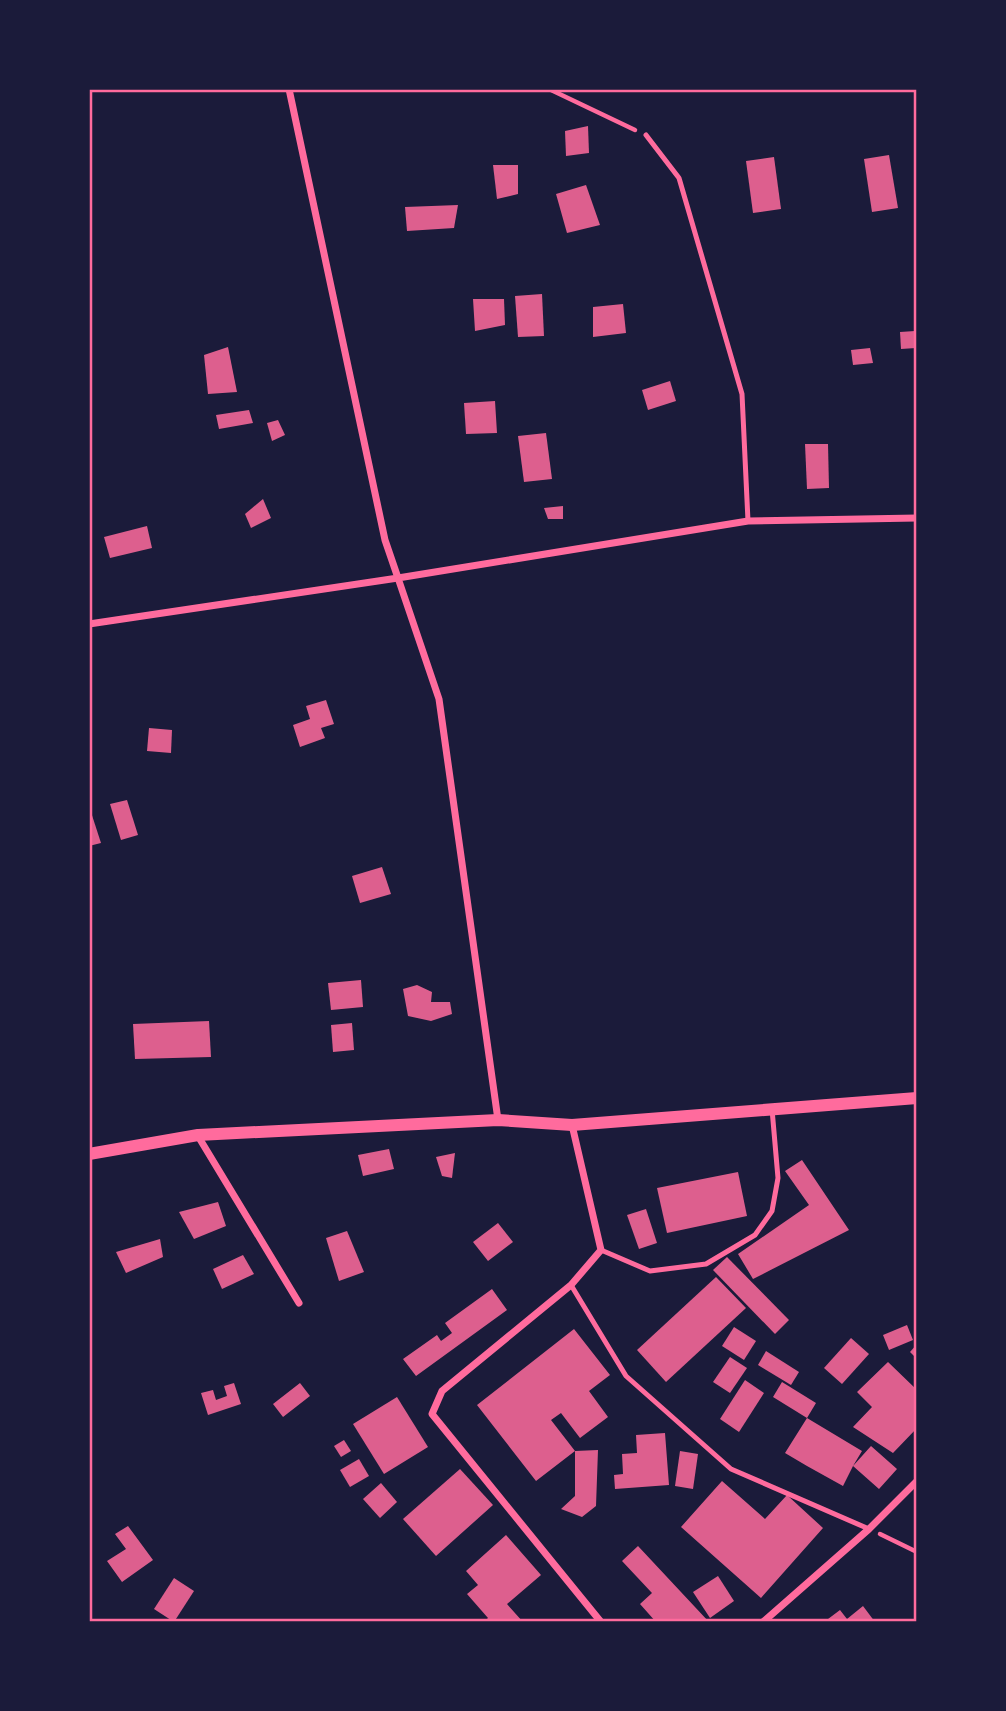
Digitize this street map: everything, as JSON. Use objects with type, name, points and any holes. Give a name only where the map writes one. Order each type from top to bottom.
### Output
[{"type":"street","points":[[289,89],[385,540],[439,699],[498,1120]]},
{"type":"street","points":[[89,624],[398,578],[748,521],[917,518]]},
{"type":"street","points":[[89,1154],[198,1135],[498,1120],[572,1125],[917,1098]]},
{"type":"street","points":[[572,1125],[601,1250],[571,1285],[442,1391],[432,1414],[601,1622]]},
{"type":"street","points":[[198,1135],[299,1303]]},
{"type":"street","points":[[763,1622],[869,1529],[917,1481]]},
{"type":"lane","points":[[646,135],[679,178],[743,394],[748,521]]},
{"type":"lane","points":[[601,1250],[650,1271],[706,1264],[755,1235],[772,1211],[778,1178],[772,1110]]},
{"type":"lane","points":[[571,1285],[626,1376],[731,1469],[869,1529]]},
{"type":"path","points":[[549,89],[646,135]]},
{"type":"path","points":[[869,1529],[917,1552]]},
{"type":"building","points":[[588,126],[589,153],[566,156],[565,131]]},
{"type":"building","points":[[889,155],[898,208],[872,212],[864,159]]},
{"type":"building","points":[[774,157],[781,209],[753,213],[746,161]]},
{"type":"building","points":[[493,165],[518,165],[518,194],[497,199]]},
{"type":"building","points":[[586,185],[600,225],[567,233],[556,194]]},
{"type":"building","points":[[458,205],[454,228],[407,231],[405,207]]},
{"type":"building","points":[[542,294],[544,336],[518,337],[515,296]]},
{"type":"building","points":[[473,299],[504,299],[505,325],[475,331]]},
{"type":"building","points":[[623,304],[626,333],[593,337],[593,307]]},
{"type":"building","points":[[915,331],[916,348],[901,349],[900,332]]},
{"type":"building","points":[[228,347],[237,392],[208,394],[204,355]]},
{"type":"building","points":[[870,348],[873,363],[853,365],[851,350]]},
{"type":"building","points":[[670,381],[676,401],[648,410],[642,390]]},
{"type":"building","points":[[495,401],[497,433],[466,434],[464,403]]},
{"type":"building","points":[[249,410],[253,423],[219,429],[216,415]]},
{"type":"building","points":[[278,420],[285,435],[272,441],[267,423]]},
{"type":"building","points":[[546,433],[552,479],[524,482],[518,436]]},
{"type":"building","points":[[805,444],[828,444],[829,488],[807,489]]},
{"type":"building","points":[[263,499],[271,518],[251,528],[245,514]]},
{"type":"building","points":[[563,506],[563,519],[548,519],[544,508]]},
{"type":"building","points":[[147,526],[152,548],[110,558],[104,537]]},
{"type":"building","points":[[326,700],[334,724],[321,728],[325,738],[300,747],[293,725],[310,719],[306,706]]},
{"type":"building","points":[[149,728],[172,730],[171,753],[147,751]]},
{"type":"building","points":[[127,800],[138,835],[121,840],[110,804]]},
{"type":"building","points":[[89,806],[101,843],[89,846]]},
{"type":"building","points":[[382,867],[391,894],[360,903],[352,876]]},
{"type":"building","points":[[361,980],[363,1007],[331,1010],[328,983]]},
{"type":"building","points":[[417,985],[432,992],[431,1002],[450,1002],[452,1014],[431,1021],[408,1016],[403,989]]},
{"type":"building","points":[[209,1021],[211,1057],[135,1059],[133,1024]]},
{"type":"building","points":[[352,1023],[354,1050],[333,1052],[331,1025]]},
{"type":"building","points":[[389,1149],[394,1169],[363,1176],[358,1155]]},
{"type":"building","points":[[455,1153],[452,1178],[442,1176],[436,1157]]},
{"type":"building","points":[[802,1160],[849,1230],[753,1279],[738,1254],[809,1205],[785,1171]]},
{"type":"building","points":[[738,1172],[747,1216],[667,1233],[657,1188]]},
{"type":"building","points":[[218,1202],[226,1226],[194,1239],[179,1212]]},
{"type":"building","points":[[646,1209],[657,1243],[639,1249],[627,1215]]},
{"type":"building","points":[[498,1223],[513,1242],[488,1261],[473,1242]]},
{"type":"building","points":[[347,1231],[364,1272],[339,1281],[326,1238]]},
{"type":"building","points":[[160,1239],[163,1257],[126,1273],[116,1252]]},
{"type":"building","points":[[243,1255],[254,1274],[222,1289],[213,1269]]},
{"type":"building","points":[[727,1257],[789,1320],[775,1334],[713,1270]]},
{"type":"building","points":[[716,1277],[746,1308],[666,1382],[637,1350]]},
{"type":"building","points":[[492,1289],[507,1310],[416,1376],[403,1359],[437,1335],[441,1341],[452,1333],[445,1323]]},
{"type":"building","points":[[907,1325],[913,1340],[889,1350],[883,1335]]},
{"type":"building","points":[[734,1327],[756,1341],[744,1360],[722,1346]]},
{"type":"building","points":[[574,1329],[610,1375],[589,1391],[608,1417],[580,1438],[561,1413],[551,1420],[575,1451],[536,1481],[477,1405]]},
{"type":"building","points":[[851,1338],[869,1354],[842,1384],[824,1368]]},
{"type":"building","points":[[917,1344],[917,1359],[910,1352]]},
{"type":"building","points":[[766,1351],[799,1372],[791,1385],[758,1365]]},
{"type":"building","points":[[730,1357],[747,1368],[730,1393],[713,1382]]},
{"type":"building","points":[[888,1362],[917,1390],[917,1428],[893,1453],[853,1427],[872,1407],[857,1392]]},
{"type":"building","points":[[745,1380],[764,1393],[739,1432],[720,1419]]},
{"type":"building","points":[[782,1382],[816,1403],[807,1418],[773,1397]]},
{"type":"building","points":[[234,1383],[241,1404],[208,1415],[201,1393],[213,1390],[216,1400],[227,1396],[224,1386]]},
{"type":"building","points":[[300,1383],[310,1396],[283,1417],[273,1404]]},
{"type":"building","points":[[397,1397],[428,1447],[384,1474],[353,1424]]},
{"type":"building","points":[[807,1418],[862,1451],[843,1486],[785,1453]]},
{"type":"building","points":[[665,1433],[669,1485],[615,1489],[614,1475],[623,1474],[622,1454],[637,1453],[636,1435]]},
{"type":"building","points":[[344,1440],[351,1451],[341,1457],[334,1446]]},
{"type":"building","points":[[871,1446],[897,1469],[879,1489],[853,1466]]},
{"type":"building","points":[[598,1450],[596,1506],[582,1517],[561,1509],[575,1496],[575,1451]]},
{"type":"building","points":[[680,1451],[698,1454],[693,1489],[675,1486]]},
{"type":"building","points":[[359,1459],[369,1476],[350,1487],[340,1470]]},
{"type":"building","points":[[460,1469],[493,1505],[436,1556],[403,1519]]},
{"type":"building","points":[[722,1481],[765,1519],[787,1495],[823,1528],[761,1598],[681,1527]]},
{"type":"building","points":[[381,1483],[397,1502],[380,1518],[363,1499]]},
{"type":"building","points":[[128,1526],[153,1560],[122,1582],[107,1561],[126,1549],[115,1534]]},
{"type":"building","points":[[506,1535],[541,1575],[507,1604],[523,1622],[484,1622],[488,1618],[467,1594],[478,1585],[466,1571]]},
{"type":"building","points":[[638,1546],[709,1622],[656,1622],[640,1604],[652,1593],[622,1561]]},
{"type":"building","points":[[718,1576],[734,1601],[710,1618],[693,1592]]},
{"type":"building","points":[[174,1578],[194,1591],[174,1622],[154,1609]]},
{"type":"building","points":[[863,1606],[875,1622],[830,1622],[828,1619],[840,1610],[847,1619]]}]
